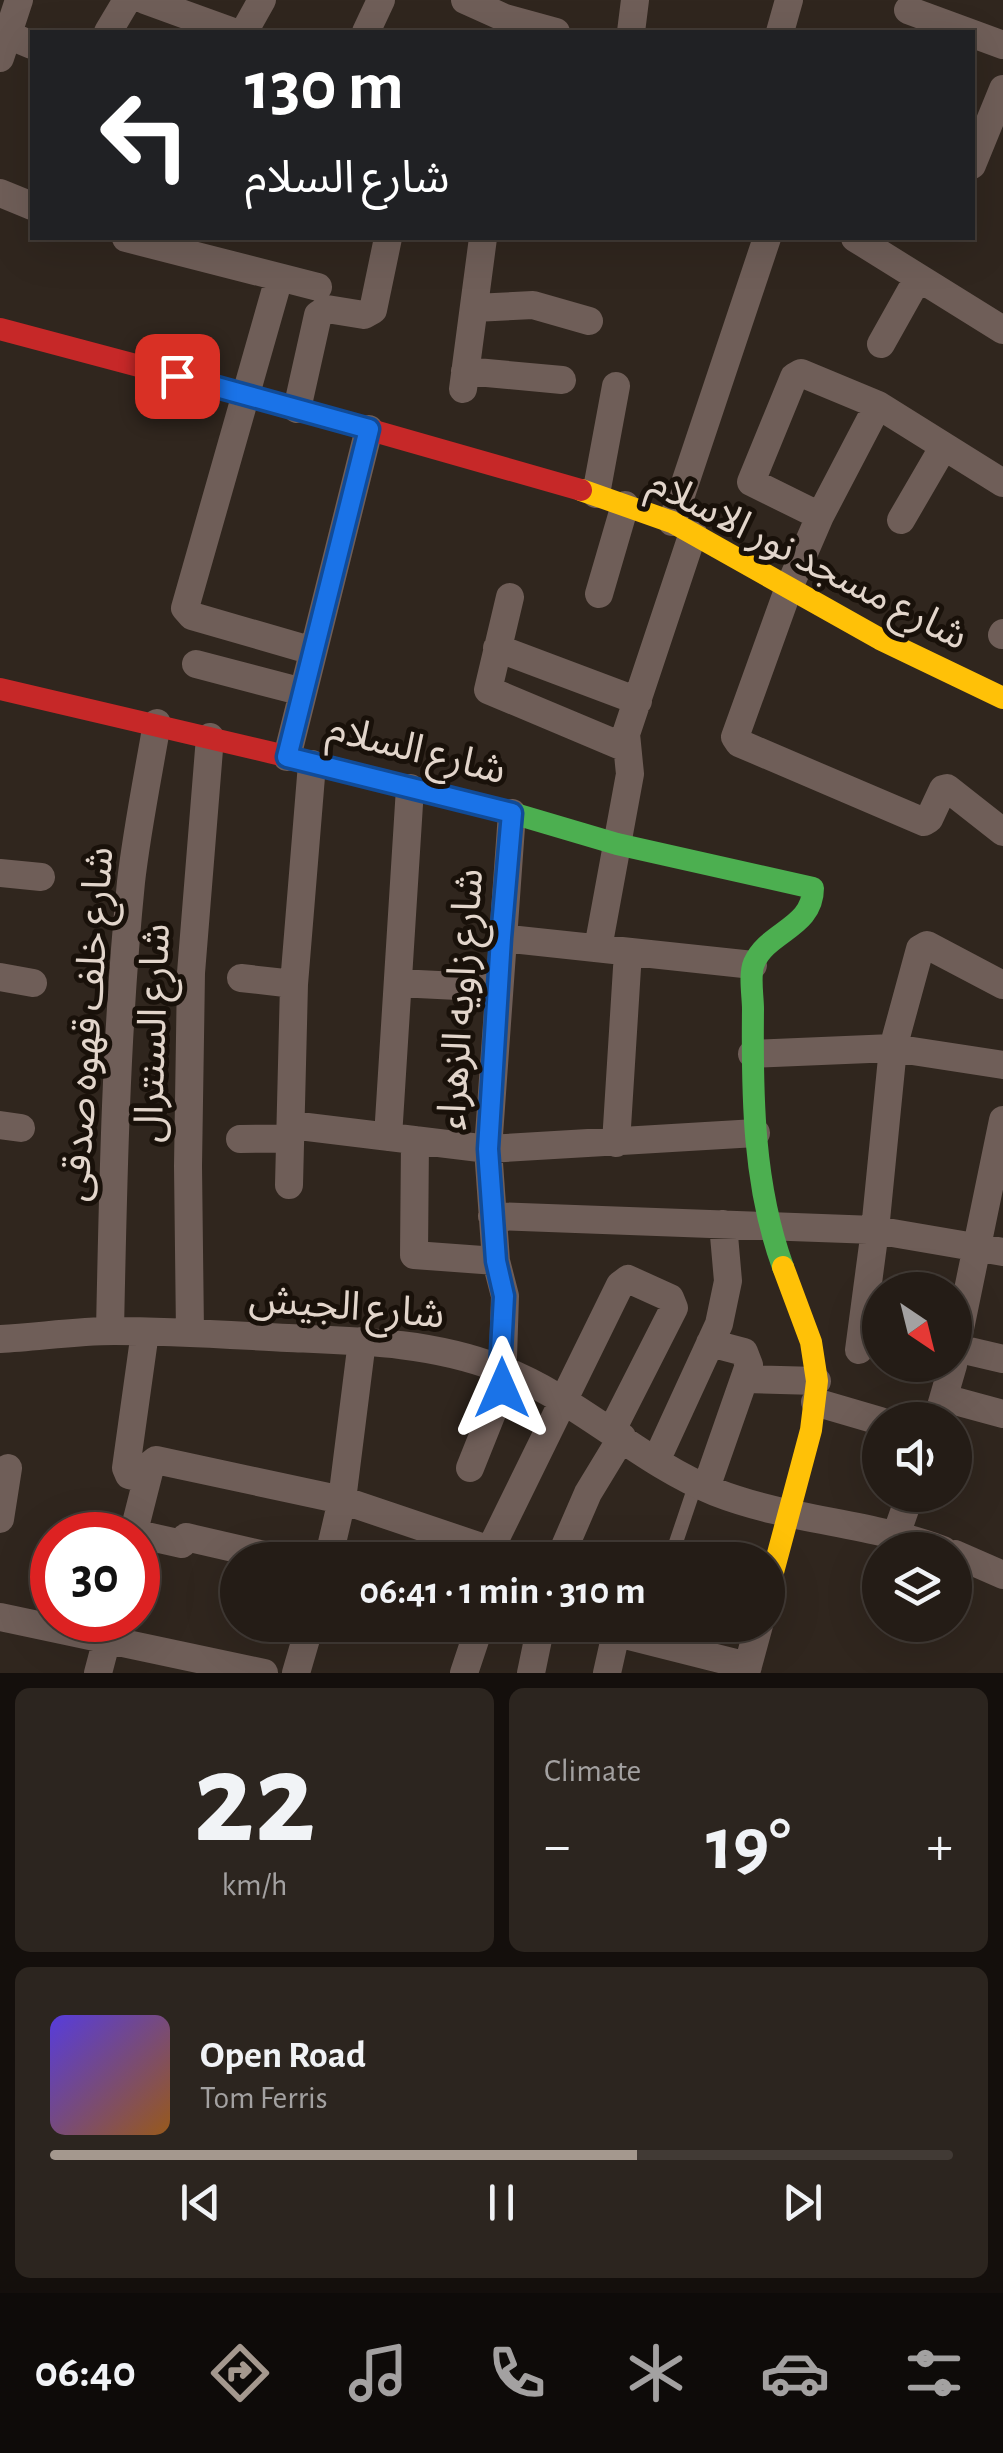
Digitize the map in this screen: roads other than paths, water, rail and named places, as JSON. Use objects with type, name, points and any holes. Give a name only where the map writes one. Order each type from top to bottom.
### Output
[{"type":"street","points":[[13,46],[19,0]]},
{"type":"street","points":[[109,30],[127,0]]},
{"type":"street","points":[[146,0],[228,30]]},
{"type":"street","points":[[245,30],[262,0]]},
{"type":"street","points":[[367,30],[381,0]]},
{"type":"street","points":[[465,0],[504,18],[549,30]]},
{"type":"street","points":[[631,30],[635,0]]},
{"type":"street","points":[[781,30],[789,0]]},
{"type":"street","points":[[907,14],[957,30]]},
{"type":"street","points":[[975,36],[1003,45]]},
{"type":"street","points":[[986,151],[1003,89]]},
{"type":"street","points":[[0,193],[30,205]]},
{"type":"street","points":[[134,240],[318,286]]},
{"type":"street","points":[[297,409],[318,315],[326,309],[364,315],[373,310],[388,240]]},
{"type":"street","points":[[483,240],[464,380],[562,380]]},
{"type":"street","points":[[598,948],[631,765],[626,734],[766,240]]},
{"type":"street","points":[[858,240],[1003,330]]},
{"type":"street","points":[[279,278],[185,608],[192,616],[314,651]]},
{"type":"street","points":[[881,344],[918,278]]},
{"type":"street","points":[[474,308],[533,306],[590,322]]},
{"type":"street","name":"شارع مسجد نور الاسلام","points":[[0,328],[596,494],[683,528],[788,590],[1003,698]]},
{"type":"street","points":[[820,516],[750,482],[794,376],[804,372],[878,405],[1003,484]]},
{"type":"street","points":[[596,494],[616,386]]},
{"type":"street","points":[[878,405],[820,516],[788,590],[736,740],[921,821],[930,820],[942,790],[948,789],[1003,832]]},
{"type":"street","points":[[290,1184],[303,692],[369,429]]},
{"type":"street","points":[[901,520],[944,446]]},
{"type":"street","points":[[600,594],[624,505]]},
{"type":"street","points":[[510,597],[488,690],[626,748]]},
{"type":"street","points":[[497,648],[638,701]]},
{"type":"street","points":[[196,664],[303,692]]},
{"type":"street","name":"شارع السلام","points":[[1,696],[157,724],[512,813],[617,844],[814,888],[800,922],[769,942],[753,966]]},
{"type":"street","name":"شارع خلف قهوه صدقى","points":[[110,1331],[115,1117],[125,950],[132,876],[157,724]]},
{"type":"street","name":"شارع السنترال","points":[[190,1333],[190,974],[210,737]]},
{"type":"street","points":[[410,788],[398,983],[401,1138],[414,1255],[496,1261]]},
{"type":"street","name":"شارع زاويه الزهراء","points":[[470,1468],[500,1397],[504,1296],[496,1261],[488,1149],[512,813]]},
{"type":"street","points":[[0,872],[40,877]]},
{"type":"street","points":[[501,938],[753,966],[756,1132],[768,1225],[811,1342],[816,1392],[811,1430],[780,1542]]},
{"type":"street","points":[[873,1272],[892,1048],[920,949],[927,945],[1003,985]]},
{"type":"street","points":[[616,1143],[628,952]]},
{"type":"street","points":[[0,978],[33,983]]},
{"type":"street","points":[[241,978],[294,984]]},
{"type":"street","points":[[398,983],[498,988]]},
{"type":"street","points":[[752,1054],[892,1048],[1001,1059]]},
{"type":"street","points":[[972,1301],[990,1249],[1002,1128]]},
{"type":"street","points":[[240,1139],[291,1132],[401,1138],[488,1149],[756,1132]]},
{"type":"street","points":[[492,1216],[875,1230],[990,1249]]},
{"type":"street","points":[[656,1461],[719,1324],[728,1280],[723,1224]]},
{"type":"street","points":[[502,1542],[622,1282],[628,1279],[670,1298],[674,1308],[567,1542]]},
{"type":"street","name":"شارع الجيش","points":[[0,1339],[110,1331],[190,1333],[404,1344],[455,1354],[500,1369],[566,1400],[656,1461],[701,1485],[787,1515],[880,1532]]},
{"type":"street","points":[[145,1332],[126,1468],[132,1476],[147,1478]]},
{"type":"street","points":[[332,1542],[342,1500],[362,1341]]},
{"type":"street","points":[[811,1342],[862,1350]]},
{"type":"street","points":[[701,1485],[749,1365],[744,1352],[710,1343]]},
{"type":"street","points":[[972,1353],[1003,1359]]},
{"type":"street","points":[[746,1380],[816,1392],[862,1413]]},
{"type":"street","points":[[972,1412],[1003,1414]]},
{"type":"street","points":[[138,1512],[151,1464],[156,1460],[342,1500],[460,1542]]},
{"type":"street","points":[[0,1519],[8,1468]]},
{"type":"street","points":[[160,1540],[182,1544],[186,1537],[220,1545]]},
{"type":"street","points":[[972,1561],[1003,1575]]},
{"type":"street","points":[[0,1618],[30,1621]]},
{"type":"street","points":[[98,1673],[107,1642]]},
{"type":"street","points":[[153,1642],[264,1673]]},
{"type":"street","points":[[296,1673],[305,1642]]},
{"type":"street","points":[[464,1673],[474,1642]]},
{"type":"street","points":[[531,1673],[537,1642]]},
{"type":"street","points":[[607,1673],[614,1642]]},
{"type":"street","points":[[650,1642],[747,1669],[754,1642]]},
{"type":"lane","points":[[677,1542],[701,1485]]}]
